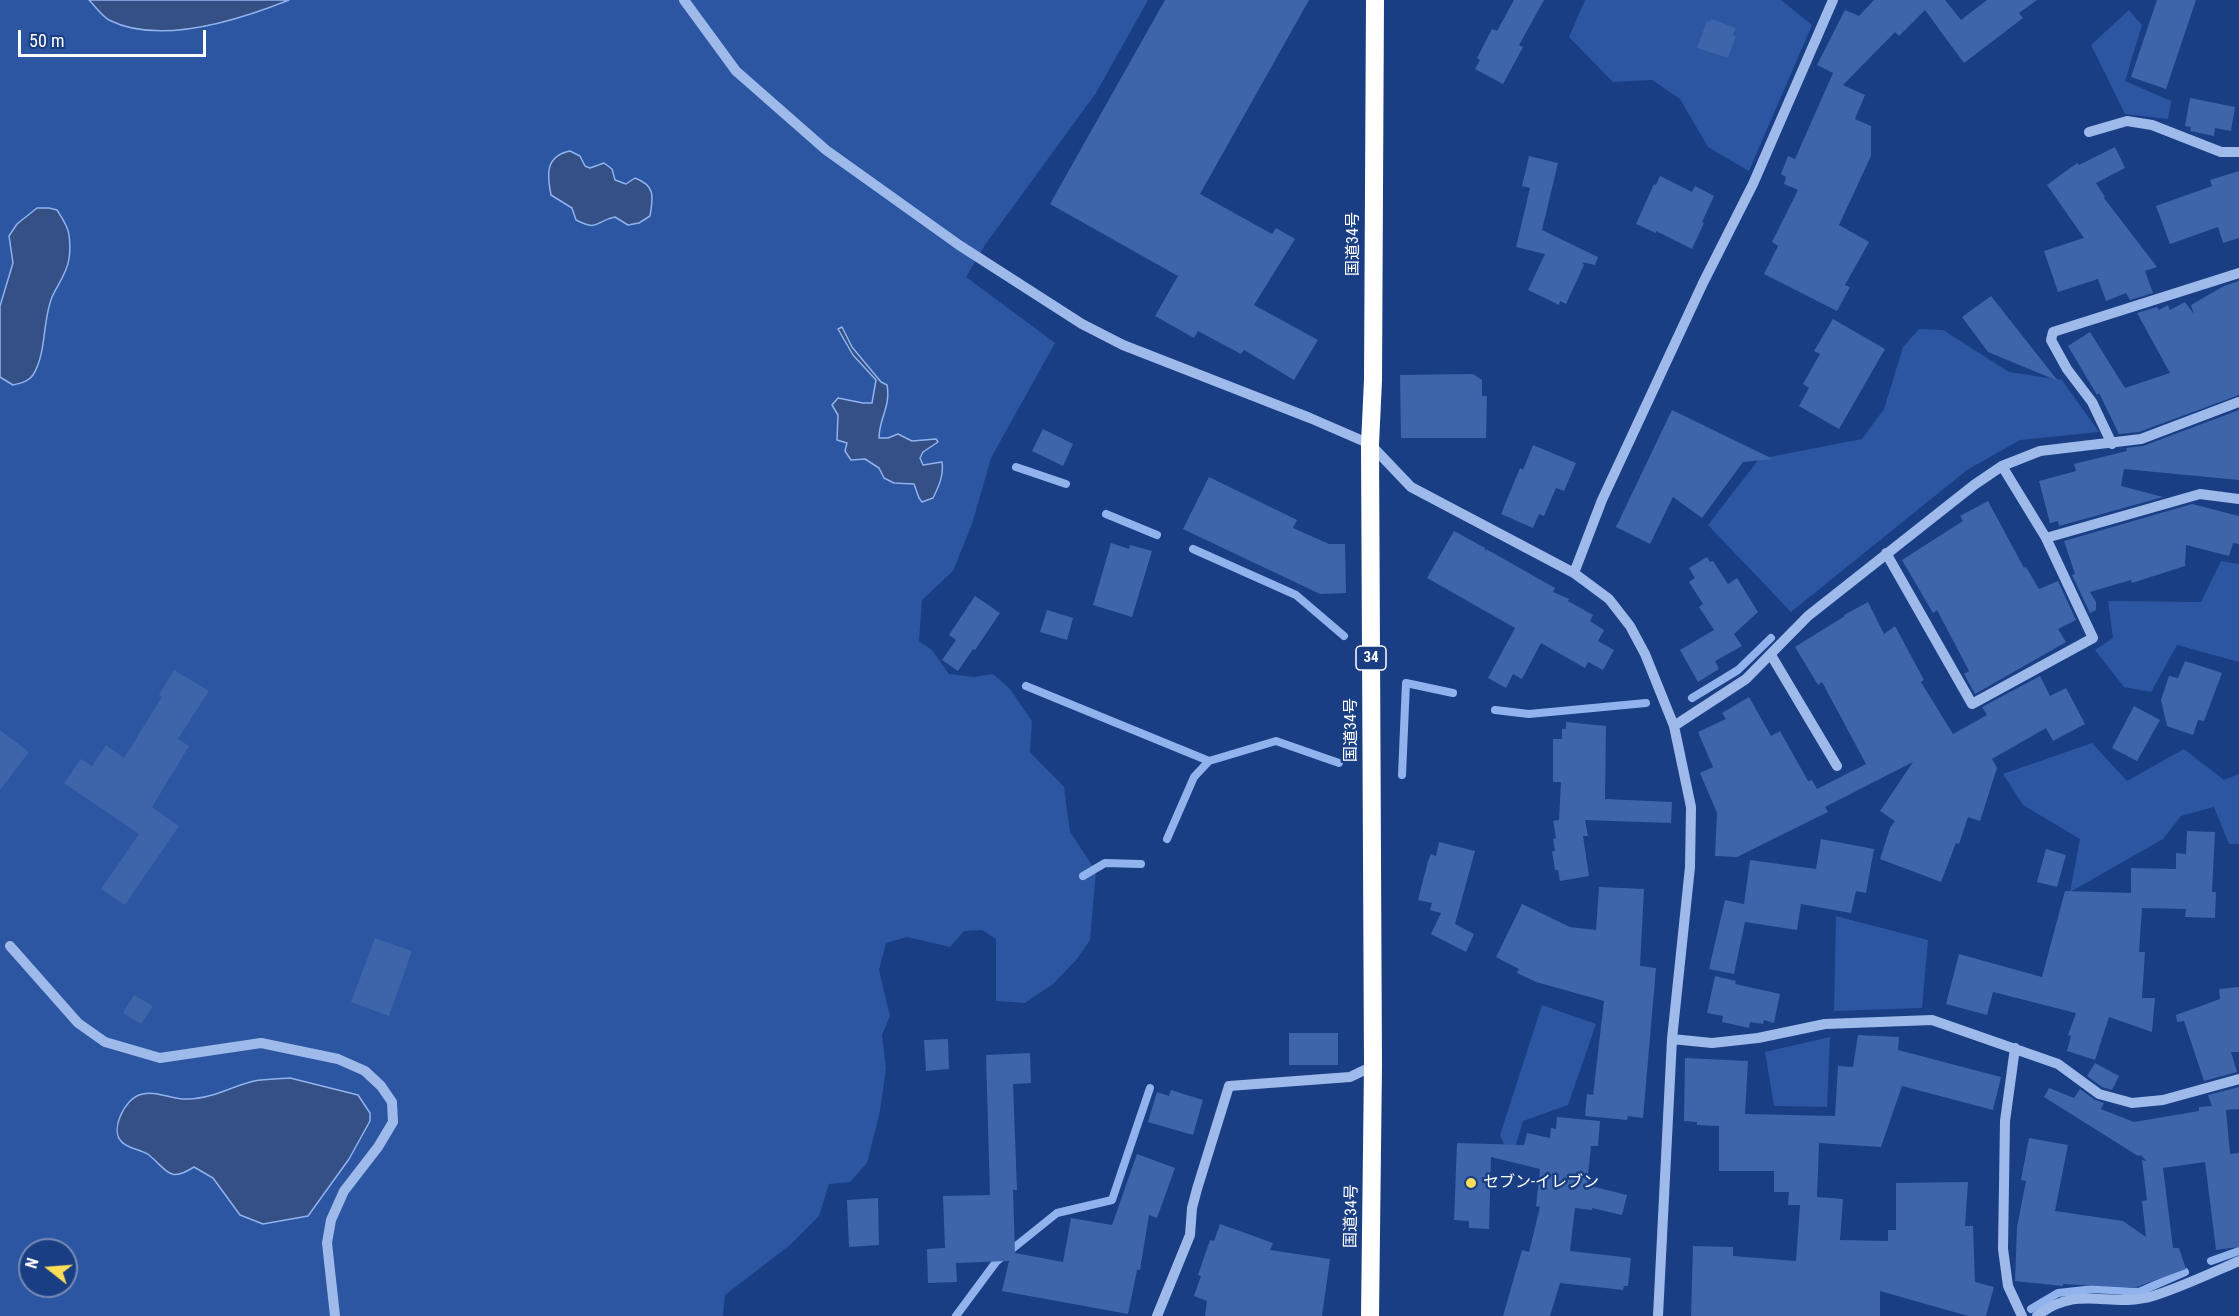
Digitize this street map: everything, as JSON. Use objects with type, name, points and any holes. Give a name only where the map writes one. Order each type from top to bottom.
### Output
[{"type":"highway","name":"国道34号","points":[[1370,1316],[1373,1066],[1370,444],[1373,369],[1375,0]]},
{"type":"street","points":[[684,0],[736,71],[745,79],[826,150],[968,251],[1082,324],[1123,345],[1310,418],[1370,444],[1411,487],[1574,573],[1609,599],[1630,626],[1645,654],[1674,726],[1691,807],[1690,867],[1672,1039],[1658,1316]]},
{"type":"street","points":[[1574,573],[1602,500],[1703,283],[1753,184],[1833,0]]},
{"type":"street","points":[[2089,132],[2127,121],[2152,126],[2221,152],[2239,152]]},
{"type":"street","points":[[2112,444],[2092,402],[2061,359],[2051,340],[2053,332],[2239,273]]},
{"type":"street","points":[[1674,726],[1746,680],[1808,616],[1974,485],[2002,466],[2040,451],[2141,439],[2239,402]]},
{"type":"street","points":[[1886,554],[1972,704],[2093,638],[2046,538],[2002,466]]},
{"type":"street","points":[[2046,538],[2200,494],[2239,499]]},
{"type":"street","points":[[1771,655],[1837,766]]},
{"type":"street","points":[[10,946],[78,1023],[105,1042],[160,1058],[261,1043],[338,1059],[365,1071],[381,1086],[392,1102],[393,1122],[378,1147],[344,1191],[331,1220],[327,1243],[335,1316]]},
{"type":"street","points":[[1672,1039],[1713,1043],[1758,1038],[1825,1024],[1932,1020],[2058,1064],[2099,1094],[2132,1103],[2163,1100],[2239,1079]]},
{"type":"street","points":[[2015,1048],[2005,1121],[2003,1249],[2008,1286],[2022,1316]]},
{"type":"street","points":[[1158,1316],[1190,1235],[1192,1208],[1229,1086],[1350,1077],[1373,1066]]},
{"type":"street","points":[[2037,1316],[2049,1306],[2075,1297],[2129,1300],[2152,1296],[2239,1261]]},
{"type":"shaded area","points":[[0,0],[1148,0],[1096,93],[985,245],[966,277],[1055,343],[991,458],[972,524],[953,571],[922,600],[919,641],[932,650],[949,674],[974,677],[993,674],[1010,689],[1032,721],[1030,752],[1064,787],[1070,832],[1096,871],[1090,940],[1077,959],[1053,984],[1025,1003],[996,1001],[996,939],[982,930],[964,931],[950,947],[907,937],[886,943],[879,970],[890,1016],[882,1035],[886,1068],[880,1111],[867,1163],[850,1182],[829,1184],[819,1216],[790,1245],[725,1295],[723,1316],[0,1316]]},
{"type":"shaded area","points":[[89,0],[289,0],[224,22],[175,30],[152,31],[129,27],[109,20]]},
{"type":"shaded area","points":[[1585,0],[1781,0],[1812,25],[1749,171],[1708,147],[1680,99],[1652,80],[1613,82],[1569,37]]},
{"type":"shaded area","points":[[2129,10],[2142,25],[2125,81],[2171,101],[2168,119],[2125,114],[2091,45]]},
{"type":"shaded area","points":[[570,151],[580,156],[585,166],[590,168],[604,163],[612,169],[615,180],[626,184],[635,178],[647,185],[652,193],[650,216],[639,223],[628,225],[615,217],[593,225],[576,220],[572,208],[551,195],[549,180],[552,162],[556,157]]},
{"type":"shaded area","points":[[37,208],[57,210],[67,228],[70,241],[69,259],[52,297],[43,347],[33,375],[24,382],[13,385],[0,377],[0,306],[13,263],[9,236],[17,224]]},
{"type":"shaded area","points":[[842,327],[852,347],[881,382],[887,385],[887,400],[879,438],[888,438],[898,434],[912,441],[936,439],[938,442],[923,452],[920,458],[923,465],[942,462],[942,476],[933,498],[922,502],[914,484],[894,483],[884,478],[879,468],[865,459],[851,460],[845,451],[847,443],[837,440],[838,415],[832,405],[838,398],[872,403],[876,380],[853,355],[838,329]]},
{"type":"shaded area","points":[[1919,329],[1943,330],[2009,372],[2062,380],[2099,432],[2020,440],[1967,470],[1791,612],[1708,525],[1759,459],[1862,439],[1884,409],[1903,347]]},
{"type":"shaded area","points":[[2221,561],[2239,564],[2239,662],[2177,645],[2151,692],[2124,687],[2095,650],[2113,638],[2108,601],[2201,602]]},
{"type":"shaded area","points":[[2092,743],[2127,781],[2184,749],[2224,780],[2239,774],[2239,844],[2229,844],[2214,807],[2181,816],[2163,839],[2070,892],[2080,839],[2023,805],[2003,774]]},
{"type":"shaded area","points":[[1836,916],[1928,940],[1922,1008],[1834,1011]]},
{"type":"shaded area","points":[[1542,1005],[1596,1024],[1568,1105],[1523,1121],[1511,1161],[1500,1135]]},
{"type":"shaded area","points":[[1830,1037],[1827,1107],[1774,1106],[1765,1052]]},
{"type":"shaded area","points":[[290,1078],[358,1095],[370,1113],[370,1121],[349,1159],[308,1216],[263,1224],[240,1215],[213,1178],[194,1167],[179,1174],[169,1173],[149,1155],[124,1144],[118,1136],[118,1122],[124,1109],[139,1095],[151,1093],[182,1099],[197,1098],[214,1095],[254,1081]]},
{"type":"building","points":[[1165,0],[1309,0],[1200,194],[1272,234],[1276,228],[1295,239],[1254,305],[1318,340],[1294,380],[1244,350],[1241,354],[1198,331],[1194,338],[1155,316],[1178,276],[1050,204]]},
{"type":"building","points":[[1514,0],[1544,0],[1519,45],[1523,47],[1503,84],[1475,69],[1480,60],[1477,58],[1492,29],[1497,31]]},
{"type":"building","points":[[1874,0],[1945,0],[1961,20],[1987,0],[2037,0],[2019,13],[2023,18],[1964,63],[1925,10],[1899,36],[1895,32],[1843,85],[1865,95],[1855,119],[1871,126],[1871,156],[1839,225],[1869,242],[1845,285],[1850,287],[1837,311],[1764,274],[1778,246],[1772,242],[1798,190],[1784,184],[1786,177],[1781,174],[1788,156],[1795,159],[1833,73],[1817,65],[1845,10],[1859,16]]},
{"type":"building","points":[[2157,0],[2196,0],[2166,89],[2131,77]]},
{"type":"building","points":[[1711,19],[1736,28],[1733,35],[1736,36],[1728,58],[1697,48],[1707,21],[1710,22]]},
{"type":"building","points":[[2190,98],[2235,107],[2231,131],[2215,128],[2214,136],[2190,131],[2191,127],[2185,126]]},
{"type":"building","points":[[2115,147],[2125,168],[2096,183],[2104,198],[2157,267],[2145,271],[2153,293],[2130,300],[2126,293],[2106,301],[2098,279],[2058,292],[2044,251],[2084,238],[2047,185],[2077,163],[2079,165]]},
{"type":"building","points":[[1529,156],[1558,163],[1542,230],[1598,257],[1595,265],[1582,262],[1584,265],[1566,304],[1560,301],[1559,305],[1528,290],[1545,254],[1516,247],[1530,188],[1522,186]]},
{"type":"building","points":[[2239,171],[2239,238],[2223,243],[2218,227],[2170,244],[2156,206],[2212,186],[2210,180]]},
{"type":"building","points":[[1660,176],[1692,192],[1695,186],[1714,196],[1692,249],[1636,224]]},
{"type":"building","points":[[2239,281],[2239,395],[2139,432],[2119,434],[2099,393],[2097,395],[2068,346],[2090,332],[2125,388],[2170,373],[2137,313],[2157,307],[2159,310],[2168,305],[2170,310],[2185,302],[2194,314],[2191,305],[2224,286]]},
{"type":"building","points":[[1991,296],[2058,381],[1988,352],[1962,317]]},
{"type":"building","points":[[1833,319],[1885,349],[1839,429],[1799,406],[1809,388],[1803,384],[1820,354],[1814,351]]},
{"type":"building","points":[[1473,374],[1482,380],[1482,396],[1487,396],[1486,438],[1401,438],[1400,375]]},
{"type":"building","points":[[1672,410],[1773,459],[1743,462],[1702,518],[1673,497],[1650,544],[1616,527]]},
{"type":"building","points":[[2239,410],[2239,480],[2124,469],[2121,486],[2163,497],[2059,526],[2058,521],[2050,523],[2039,481],[2076,471],[2074,464],[2127,451],[2126,448],[2143,446]]},
{"type":"building","points":[[1043,429],[1073,444],[1063,466],[1032,451]]},
{"type":"building","points":[[1533,445],[1576,463],[1564,491],[1556,488],[1544,516],[1539,514],[1533,528],[1501,514],[1520,468],[1523,470]]},
{"type":"building","points":[[1209,477],[1297,520],[1293,528],[1329,544],[1345,544],[1346,593],[1320,594],[1183,529]]},
{"type":"building","points":[[1988,501],[2024,568],[2026,567],[2039,589],[2058,581],[2076,620],[2058,629],[2066,642],[1975,694],[1964,674],[1969,671],[1937,610],[1933,613],[1902,560],[1963,521],[1960,516]]},
{"type":"building","points":[[2192,504],[2239,516],[2239,544],[2233,543],[2229,556],[2186,545],[2185,566],[2132,583],[2131,580],[2090,592],[2096,602],[2096,610],[2090,613],[2072,575],[2075,574],[2064,541]]},
{"type":"building","points":[[1454,531],[1485,548],[1485,552],[1486,549],[1555,588],[1553,592],[1569,599],[1568,601],[1593,615],[1590,621],[1604,630],[1598,641],[1614,650],[1603,670],[1588,662],[1585,668],[1541,643],[1522,679],[1513,674],[1506,688],[1488,678],[1515,628],[1427,578]]},
{"type":"building","points":[[1111,543],[1129,549],[1130,545],[1152,551],[1132,617],[1093,605]]},
{"type":"building","points":[[1707,557],[1710,562],[1713,561],[1728,584],[1737,578],[1758,612],[1734,634],[1742,646],[1715,661],[1719,669],[1698,682],[1680,650],[1714,630],[1699,607],[1703,604],[1689,582],[1695,578],[1689,568]]},
{"type":"building","points":[[975,596],[1000,613],[958,671],[942,660],[956,640],[949,635]]},
{"type":"building","points":[[1868,602],[1884,634],[1895,626],[1924,680],[1921,682],[1953,734],[1987,715],[1982,707],[2040,676],[2050,696],[2066,688],[2085,724],[2053,741],[2046,728],[1992,759],[1997,768],[1980,821],[1968,817],[1959,844],[1956,843],[1941,882],[1880,859],[1890,828],[1895,821],[1880,811],[1913,762],[1825,807],[1828,812],[1737,857],[1715,856],[1717,813],[1700,773],[1713,767],[1698,732],[1726,719],[1722,713],[1749,697],[1771,736],[1780,731],[1808,781],[1812,780],[1817,789],[1866,764],[1822,682],[1818,685],[1795,647]]},
{"type":"building","points":[[1047,610],[1073,618],[1067,640],[1040,632]]},
{"type":"building","points":[[2185,661],[2222,673],[2204,721],[2198,720],[2193,735],[2167,726],[2161,700],[2169,676],[2178,678]]},
{"type":"building","points":[[174,670],[209,691],[178,739],[189,746],[152,807],[179,826],[125,905],[101,889],[139,834],[64,783],[81,759],[92,766],[106,745],[124,758],[162,697],[159,695]]},
{"type":"building","points":[[2134,706],[2160,720],[2137,761],[2112,748]]},
{"type":"building","points":[[1566,722],[1606,726],[1605,799],[1672,802],[1671,823],[1585,820],[1588,836],[1583,836],[1589,876],[1560,881],[1558,870],[1555,870],[1552,851],[1555,851],[1553,839],[1556,838],[1553,821],[1559,820],[1561,782],[1553,782],[1553,739],[1562,739],[1562,729],[1566,729]]},
{"type":"building","points":[[0,730],[29,752],[0,790]]},
{"type":"building","points":[[2187,831],[2215,832],[2212,892],[2216,892],[2215,918],[2185,917],[2186,909],[2142,908],[2139,952],[2145,952],[2142,998],[2155,998],[2152,1032],[2109,1017],[2095,1060],[2067,1051],[2071,1036],[2068,1035],[2076,1013],[1993,992],[1987,1015],[1946,1004],[1959,954],[2042,977],[2065,891],[2131,893],[2131,868],[2176,869],[2176,853],[2186,854]]},
{"type":"building","points":[[1821,839],[1874,849],[1866,893],[1856,891],[1851,913],[1801,904],[1797,930],[1745,922],[1734,974],[1709,969],[1725,900],[1744,904],[1750,860],[1816,869]]},
{"type":"building","points":[[1439,842],[1475,851],[1455,924],[1474,934],[1466,952],[1431,934],[1441,913],[1430,910],[1432,903],[1418,900],[1428,861],[1431,854],[1436,856]]},
{"type":"building","points":[[2046,849],[2066,855],[2057,887],[2037,882]]},
{"type":"building","points":[[1599,887],[1644,889],[1640,966],[1656,968],[1643,1118],[1628,1116],[1627,1120],[1585,1116],[1587,1094],[1593,1095],[1604,1001],[1536,982],[1517,973],[1519,969],[1496,957],[1522,904],[1570,927],[1596,930]]},
{"type":"building","points":[[375,938],[412,951],[389,1016],[351,1002]]},
{"type":"building","points":[[1715,976],[1736,981],[1735,984],[1780,994],[1774,1023],[1764,1020],[1763,1024],[1750,1022],[1749,1028],[1722,1022],[1723,1016],[1707,1013]]},
{"type":"building","points":[[2239,987],[2239,1052],[2231,1052],[2237,1072],[2204,1081],[2184,1021],[2177,1022],[2176,1015],[2220,999],[2219,989]]},
{"type":"building","points":[[134,995],[153,1006],[141,1024],[123,1013]]},
{"type":"building","points":[[1289,1033],[1338,1033],[1338,1065],[1289,1065]]},
{"type":"building","points":[[1858,1035],[1899,1037],[1898,1050],[2001,1077],[1993,1110],[1902,1086],[1881,1147],[1819,1143],[1817,1197],[1843,1199],[1840,1240],[1888,1241],[1888,1230],[1896,1230],[1896,1183],[1968,1182],[1965,1226],[1973,1226],[1975,1282],[1994,1287],[1986,1316],[1968,1316],[1880,1291],[1880,1316],[1691,1316],[1693,1246],[1733,1247],[1733,1256],[1796,1261],[1800,1205],[1788,1205],[1789,1192],[1774,1192],[1774,1171],[1719,1171],[1719,1126],[1697,1125],[1697,1122],[1684,1121],[1685,1058],[1748,1061],[1745,1114],[1835,1116],[1838,1066],[1853,1067]]},
{"type":"building","points":[[948,1039],[949,1069],[926,1071],[924,1040]]},
{"type":"building","points":[[1030,1053],[1031,1083],[1013,1084],[1017,1190],[1013,1190],[1015,1253],[1063,1262],[1071,1218],[1112,1225],[1137,1154],[1175,1168],[1157,1218],[1149,1215],[1140,1270],[1137,1270],[1128,1314],[1002,1291],[1009,1261],[956,1263],[957,1282],[928,1283],[927,1249],[945,1248],[943,1196],[990,1195],[986,1055]]},
{"type":"building","points":[[2095,1063],[2119,1076],[2112,1090],[2102,1087],[2087,1076]]},
{"type":"building","points":[[2239,1087],[2239,1109],[2226,1110],[2230,1154],[2239,1153],[2239,1247],[2216,1250],[2205,1162],[2163,1168],[2173,1248],[2179,1248],[2186,1269],[2134,1288],[2063,1284],[2063,1286],[2015,1281],[2017,1227],[2026,1181],[2021,1180],[2029,1138],[2068,1145],[2055,1211],[2123,1221],[2146,1237],[2142,1201],[2147,1200],[2142,1160],[2146,1161],[2141,1155],[2138,1156],[2044,1097],[2049,1088],[2074,1098],[2080,1089],[2095,1100],[2104,1103],[2101,1109],[2134,1122],[2199,1111],[2199,1107],[2212,1106],[2208,1095]]},
{"type":"building","points":[[1171,1090],[1203,1100],[1193,1135],[1148,1122],[1157,1092],[1169,1096]]},
{"type":"building","points":[[1557,1117],[1600,1121],[1598,1146],[1591,1146],[1587,1185],[1627,1195],[1622,1215],[1592,1208],[1592,1210],[1575,1208],[1570,1251],[1631,1258],[1628,1286],[1624,1286],[1623,1290],[1560,1283],[1550,1316],[1503,1316],[1522,1250],[1529,1252],[1540,1207],[1536,1206],[1540,1169],[1491,1157],[1489,1229],[1469,1228],[1469,1221],[1454,1220],[1457,1143],[1524,1145],[1527,1133],[1550,1138],[1551,1128],[1556,1129]]},
{"type":"building","points":[[878,1198],[879,1245],[849,1247],[847,1200]]},
{"type":"building","points":[[1220,1224],[1273,1243],[1270,1250],[1330,1259],[1322,1316],[1205,1316],[1207,1301],[1194,1296],[1201,1276],[1198,1275],[1210,1240],[1214,1241]]},
{"type":"waterway","points":[[1016,467],[1066,484]]},
{"type":"waterway","points":[[1106,514],[1157,535]]},
{"type":"waterway","points":[[1193,549],[1296,595],[1344,636]]},
{"type":"waterway","points":[[1692,698],[1738,670],[1771,638]]},
{"type":"waterway","points":[[1402,775],[1406,683],[1453,693]]},
{"type":"waterway","points":[[1026,686],[1209,761]]},
{"type":"waterway","points":[[1495,710],[1529,714],[1646,703]]},
{"type":"waterway","points":[[1167,839],[1194,777],[1209,761],[1276,741],[1339,763]]},
{"type":"waterway","points":[[1083,876],[1105,863],[1141,864]]},
{"type":"waterway","points":[[956,1316],[996,1262],[1057,1213],[1112,1200],[1150,1088]]},
{"type":"waterway","points":[[2211,1261],[2239,1251]]},
{"type":"waterway","points":[[2031,1309],[2058,1293],[2094,1289],[2139,1292],[2185,1272]]},
{"type":"place","name":"セブン-イレブン","points":[[1471,1183]]}]
